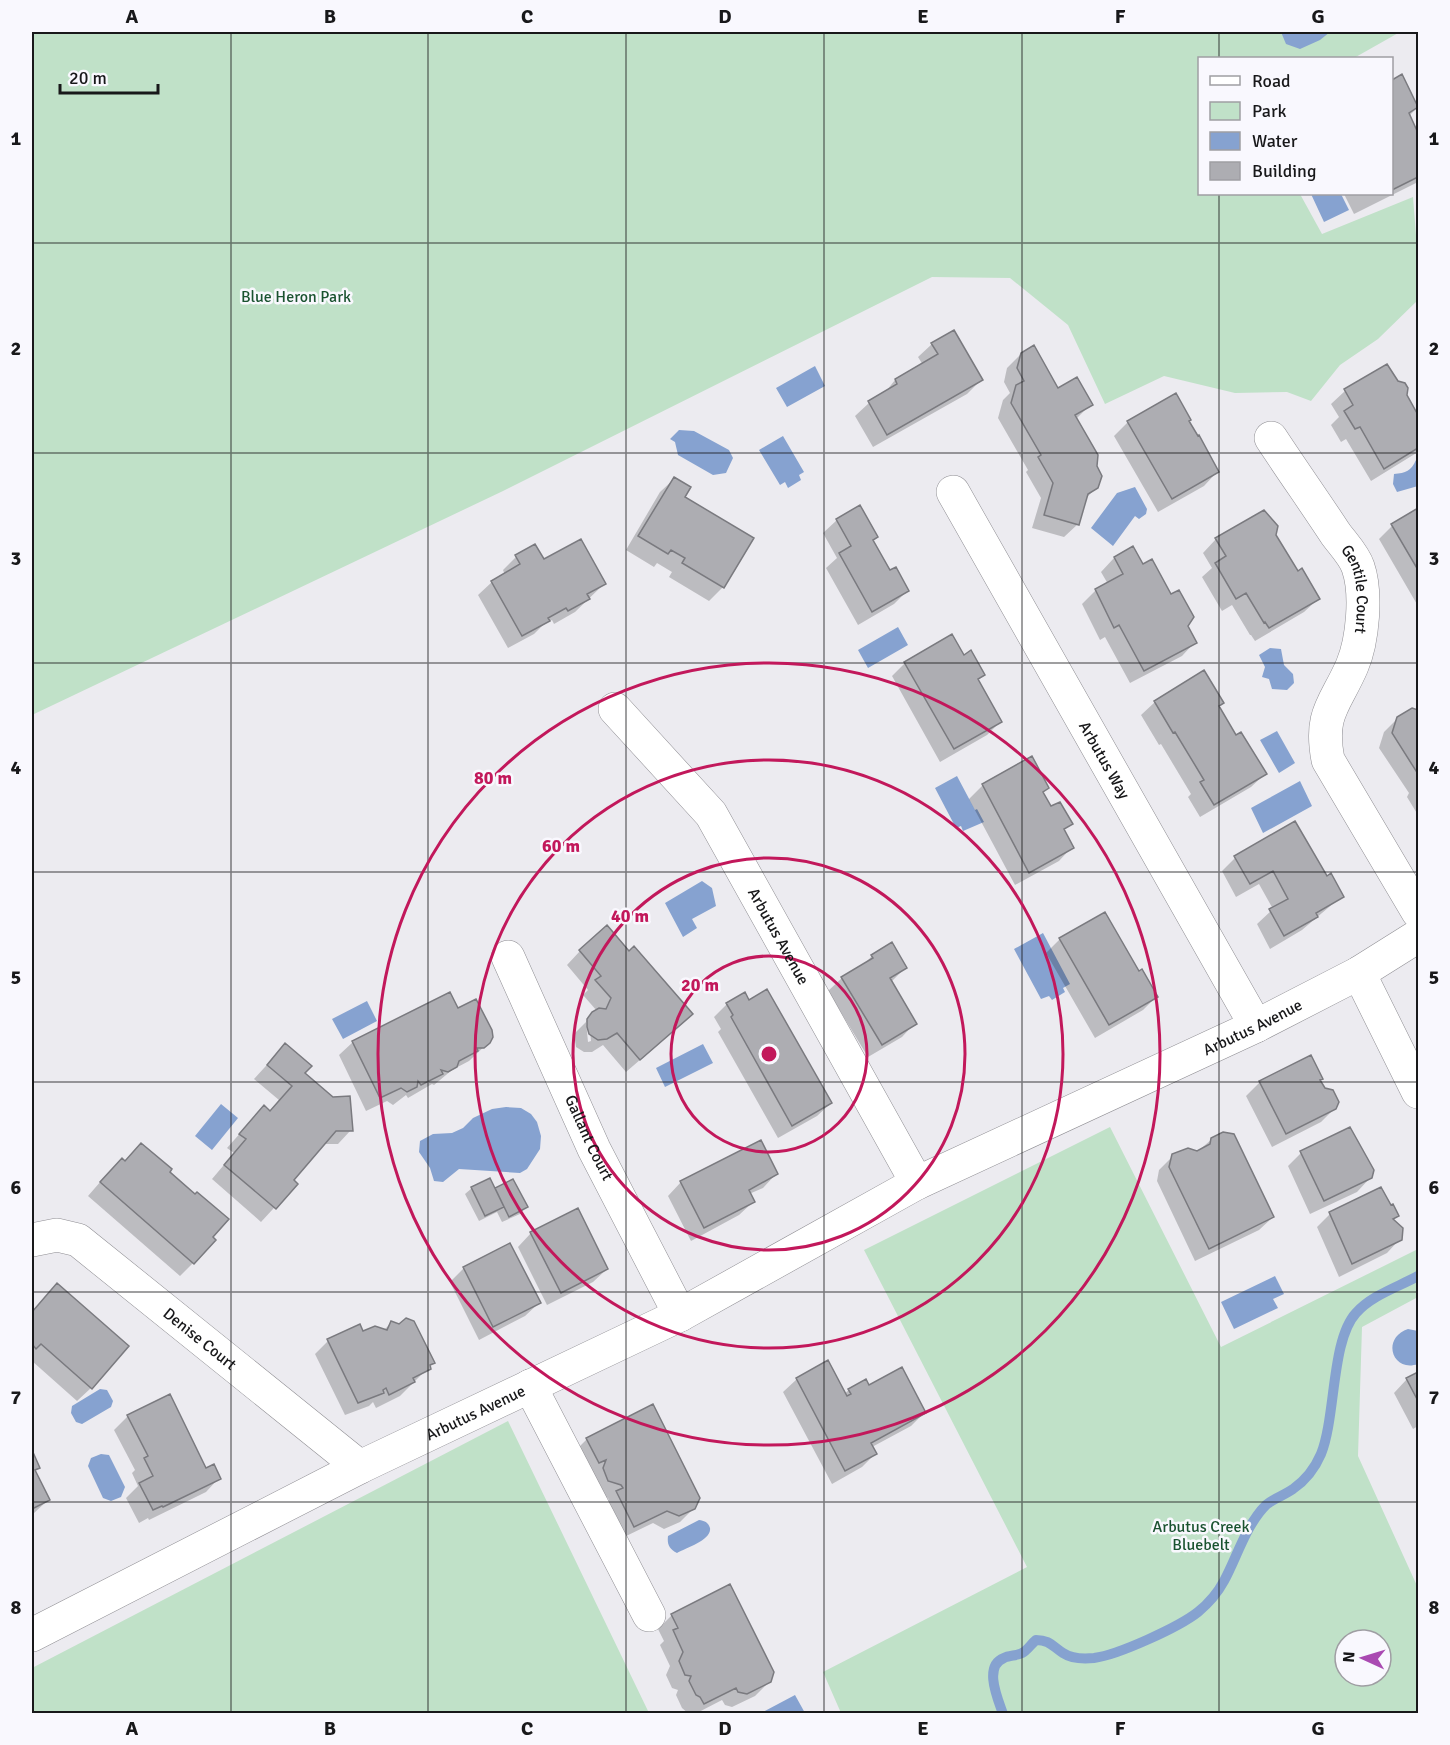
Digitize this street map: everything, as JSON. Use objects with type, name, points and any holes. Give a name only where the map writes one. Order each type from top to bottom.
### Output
[{"type":"street","name":"Gentile Court","points":[[1270,438],[1358,566],[1363,593],[1362,628],[1353,664],[1329,708],[1324,740],[1328,760],[1419,912]]},
{"type":"street","name":"Arbutus Way","points":[[953,492],[1256,1026]]},
{"type":"street","name":"Arbutus Avenue","points":[[615,710],[711,814],[917,1183]]},
{"type":"street","name":"Arbutus Avenue","points":[[32,1635],[360,1467],[680,1315],[917,1183],[1256,1026],[1359,973],[1419,936]]},
{"type":"street","name":"Gallant Court","points":[[508,957],[594,1149],[680,1315]]},
{"type":"street","points":[[1359,973],[1419,1092]]},
{"type":"street","name":"Denise Court","points":[[32,1240],[57,1235],[78,1240],[360,1467]]},
{"type":"street","points":[[530,1386],[649,1615]]},
{"type":"green space","name":"Blue Heron Park","points":[[32,32],[1400,32],[1356,57],[1198,57],[1198,195],[1301,195],[1322,234],[1413,197],[1418,260],[1418,300],[1378,339],[1340,365],[1311,401],[1287,392],[1235,393],[1164,376],[1105,404],[1068,325],[1010,278],[932,277],[503,491],[32,715]]},
{"type":"green space","name":"Arbutus Creek Bluebelt","points":[[1110,1127],[1221,1347],[1418,1249],[1418,1297],[1362,1327],[1358,1456],[1418,1588],[1418,1713],[841,1713],[823,1672],[1027,1567],[864,1250]]},
{"type":"green space","points":[[508,1421],[649,1713],[32,1713],[32,1668]]},
{"type":"water","points":[[1281,32],[1330,32],[1320,40],[1300,49],[1286,44]]},
{"type":"water","points":[[1311,195],[1342,195],[1349,210],[1324,222]]},
{"type":"water","points":[[815,366],[825,386],[787,407],[776,388]]},
{"type":"water","points":[[679,430],[694,431],[729,450],[733,458],[726,473],[713,475],[678,455],[675,442],[670,439]]},
{"type":"water","points":[[783,436],[804,472],[799,475],[801,480],[788,488],[785,482],[780,485],[759,450]]},
{"type":"water","points":[[1416,460],[1418,461],[1418,486],[1397,492],[1393,484],[1394,474],[1408,471]]},
{"type":"water","points":[[1135,487],[1147,509],[1146,514],[1139,519],[1135,516],[1113,546],[1091,528],[1117,493]]},
{"type":"water","points":[[898,627],[908,645],[868,668],[858,650]]},
{"type":"water","points":[[1270,648],[1281,649],[1284,665],[1293,674],[1294,683],[1287,690],[1272,689],[1269,679],[1262,677],[1265,667],[1259,655]]},
{"type":"water","points":[[1277,731],[1295,763],[1279,773],[1260,740]]},
{"type":"water","points":[[957,776],[984,822],[963,831],[961,826],[956,828],[935,788]]},
{"type":"water","points":[[1300,781],[1312,806],[1263,833],[1251,808]]},
{"type":"water","points":[[702,881],[712,888],[716,906],[692,919],[697,928],[683,937],[665,903]]},
{"type":"water","points":[[1043,933],[1070,984],[1063,988],[1065,992],[1052,1000],[1049,996],[1041,999],[1014,949]]},
{"type":"water","points":[[367,1001],[377,1021],[343,1039],[332,1019]]},
{"type":"water","points":[[703,1044],[713,1063],[665,1087],[656,1068]]},
{"type":"water","points":[[221,1104],[238,1118],[212,1150],[195,1136]]},
{"type":"water","points":[[521,1108],[531,1114],[537,1122],[541,1136],[540,1149],[527,1169],[520,1173],[459,1169],[443,1182],[434,1181],[430,1168],[419,1152],[420,1141],[433,1134],[452,1133],[463,1128],[473,1118],[492,1109]]},
{"type":"water","points":[[1275,1276],[1284,1294],[1273,1299],[1278,1308],[1234,1329],[1221,1302]]},
{"type":"water","points":[[1408,1329],[1418,1331],[1418,1364],[1402,1364],[1393,1353],[1392,1346],[1395,1340],[1400,1333]]},
{"type":"water","points":[[100,1389],[107,1390],[113,1401],[111,1407],[82,1424],[76,1422],[71,1413],[72,1406]]},
{"type":"water","points":[[101,1454],[109,1455],[125,1487],[121,1497],[111,1501],[103,1498],[88,1466],[91,1458]]},
{"type":"water","points":[[699,1520],[706,1522],[710,1528],[707,1536],[677,1553],[672,1550],[668,1544],[668,1536]]},
{"type":"water","points":[[795,1695],[805,1713],[761,1713]]},
{"type":"building","points":[[1402,74],[1418,107],[1409,113],[1418,133],[1418,177],[1393,190],[1393,79]]},
{"type":"building","points":[[954,330],[983,380],[887,435],[868,401],[897,384],[895,379],[938,354],[931,343]]},
{"type":"building","points":[[1034,345],[1058,388],[1077,377],[1093,405],[1075,415],[1098,455],[1097,466],[1102,476],[1098,488],[1088,494],[1079,525],[1044,515],[1053,483],[1038,457],[1041,455],[1011,403],[1016,385],[1024,381],[1017,368],[1021,353]]},
{"type":"building","points":[[1387,364],[1398,381],[1405,383],[1408,388],[1407,395],[1418,415],[1418,448],[1384,469],[1360,427],[1355,429],[1344,411],[1353,405],[1344,389]]},
{"type":"building","points":[[1176,393],[1191,420],[1189,421],[1219,472],[1172,499],[1127,421]]},
{"type":"building","points":[[674,477],[691,487],[685,497],[754,538],[724,588],[682,563],[685,558],[671,550],[668,554],[638,536]]},
{"type":"building","points":[[860,505],[878,537],[873,540],[890,570],[896,567],[909,591],[872,612],[839,553],[851,546],[836,519]]},
{"type":"building","points":[[1418,508],[1418,570],[1391,524]]},
{"type":"building","points":[[1264,510],[1278,526],[1276,535],[1298,571],[1302,568],[1320,599],[1269,628],[1246,593],[1236,599],[1215,563],[1226,556],[1215,538]]},
{"type":"building","points":[[581,539],[606,584],[587,594],[590,599],[568,611],[566,608],[548,618],[550,621],[522,636],[491,581],[520,564],[515,555],[535,544],[544,559]]},
{"type":"building","points":[[1133,546],[1143,564],[1152,559],[1171,594],[1179,590],[1194,617],[1188,626],[1197,643],[1144,671],[1119,625],[1114,628],[1095,589],[1123,574],[1114,557]]},
{"type":"building","points":[[952,634],[964,655],[971,650],[985,675],[978,679],[1002,722],[954,749],[904,662]]},
{"type":"building","points":[[1204,670],[1224,703],[1219,706],[1236,735],[1241,732],[1267,774],[1214,805],[1200,782],[1204,780],[1154,701]]},
{"type":"building","points":[[1412,708],[1418,710],[1418,774],[1392,733],[1397,717]]},
{"type":"building","points":[[1032,756],[1049,788],[1043,792],[1051,806],[1060,802],[1073,824],[1064,829],[1074,848],[1029,873],[982,784]]},
{"type":"building","points":[[1295,821],[1327,876],[1331,873],[1344,897],[1316,913],[1318,917],[1284,936],[1269,909],[1288,899],[1273,871],[1250,884],[1234,856]]},
{"type":"building","points":[[1105,912],[1139,971],[1142,969],[1158,997],[1109,1025],[1059,938]]},
{"type":"building","points":[[607,925],[629,951],[634,946],[693,1014],[640,1060],[617,1033],[607,1039],[598,1040],[589,1034],[587,1027],[587,1019],[592,1012],[599,1008],[606,1009],[611,998],[595,980],[601,976],[579,950]]},
{"type":"building","points":[[892,942],[907,968],[890,978],[917,1024],[882,1045],[841,977],[873,958],[871,955]]},
{"type":"building","points":[[767,989],[832,1103],[792,1126],[731,1017],[733,1015],[726,1003],[745,992],[749,1000]]},
{"type":"building","points":[[450,992],[458,1008],[476,999],[492,1030],[493,1037],[490,1043],[484,1048],[477,1048],[478,1051],[459,1061],[457,1067],[448,1072],[441,1070],[443,1074],[421,1085],[418,1081],[417,1087],[407,1092],[401,1088],[380,1098],[352,1041]]},
{"type":"building","points":[[285,1043],[312,1066],[305,1073],[333,1097],[350,1096],[353,1131],[336,1131],[294,1180],[298,1184],[276,1209],[224,1165],[246,1139],[239,1134],[264,1105],[270,1111],[292,1086],[267,1065]]},
{"type":"building","points":[[1311,1055],[1323,1079],[1320,1080],[1325,1088],[1333,1090],[1339,1102],[1336,1109],[1286,1134],[1259,1081]]},
{"type":"building","points":[[1350,1127],[1374,1170],[1372,1178],[1324,1201],[1300,1151]]},
{"type":"building","points":[[1223,1132],[1234,1134],[1274,1217],[1209,1249],[1169,1167],[1172,1154],[1188,1148],[1197,1151],[1210,1144],[1211,1138]]},
{"type":"building","points":[[761,1140],[778,1174],[749,1190],[755,1202],[704,1228],[680,1181]]},
{"type":"building","points":[[141,1143],[172,1169],[170,1172],[195,1194],[197,1192],[229,1219],[213,1237],[216,1240],[194,1264],[100,1182],[122,1158],[125,1161]]},
{"type":"building","points":[[490,1178],[504,1207],[485,1216],[471,1187]]},
{"type":"building","points":[[513,1179],[528,1207],[509,1217],[495,1188]]},
{"type":"building","points":[[1381,1187],[1399,1216],[1393,1219],[1403,1228],[1402,1240],[1352,1264],[1329,1212]]},
{"type":"building","points":[[578,1208],[608,1269],[561,1293],[530,1232]]},
{"type":"building","points":[[510,1243],[541,1303],[493,1327],[463,1267]]},
{"type":"building","points":[[57,1283],[129,1346],[92,1389],[41,1344],[36,1349],[32,1344],[32,1312]]},
{"type":"building","points":[[406,1318],[414,1321],[435,1363],[430,1365],[431,1369],[413,1378],[415,1382],[389,1395],[386,1388],[383,1390],[384,1393],[358,1403],[327,1339],[360,1324],[363,1331],[375,1326],[387,1330],[391,1321],[399,1324]]},
{"type":"building","points":[[828,1360],[847,1396],[851,1394],[848,1389],[866,1379],[869,1385],[902,1367],[926,1413],[871,1443],[877,1454],[845,1471],[796,1378]]},
{"type":"building","points":[[1418,1372],[1418,1401],[1406,1378]]},
{"type":"building","points":[[170,1394],[206,1468],[214,1464],[221,1479],[153,1510],[139,1483],[153,1476],[144,1458],[148,1456],[127,1415]]},
{"type":"building","points":[[653,1404],[700,1498],[695,1509],[679,1516],[667,1511],[634,1527],[616,1491],[623,1488],[621,1485],[608,1481],[603,1468],[606,1460],[599,1463],[586,1438]]},
{"type":"building","points":[[32,1450],[40,1468],[35,1470],[50,1500],[32,1509]]},
{"type":"building","points":[[730,1584],[774,1672],[771,1682],[747,1694],[738,1692],[736,1688],[704,1704],[689,1681],[691,1676],[685,1675],[679,1661],[683,1652],[673,1630],[678,1628],[671,1614]]},
{"type":"waterway","points":[[1003,1714],[994,1683],[994,1668],[1004,1658],[1024,1652],[1036,1640],[1048,1642],[1063,1653],[1074,1657],[1105,1656],[1163,1632],[1189,1618],[1209,1602],[1219,1590],[1247,1532],[1259,1513],[1266,1505],[1302,1482],[1319,1459],[1326,1438],[1342,1341],[1348,1325],[1356,1313],[1370,1301],[1418,1276]]}]
